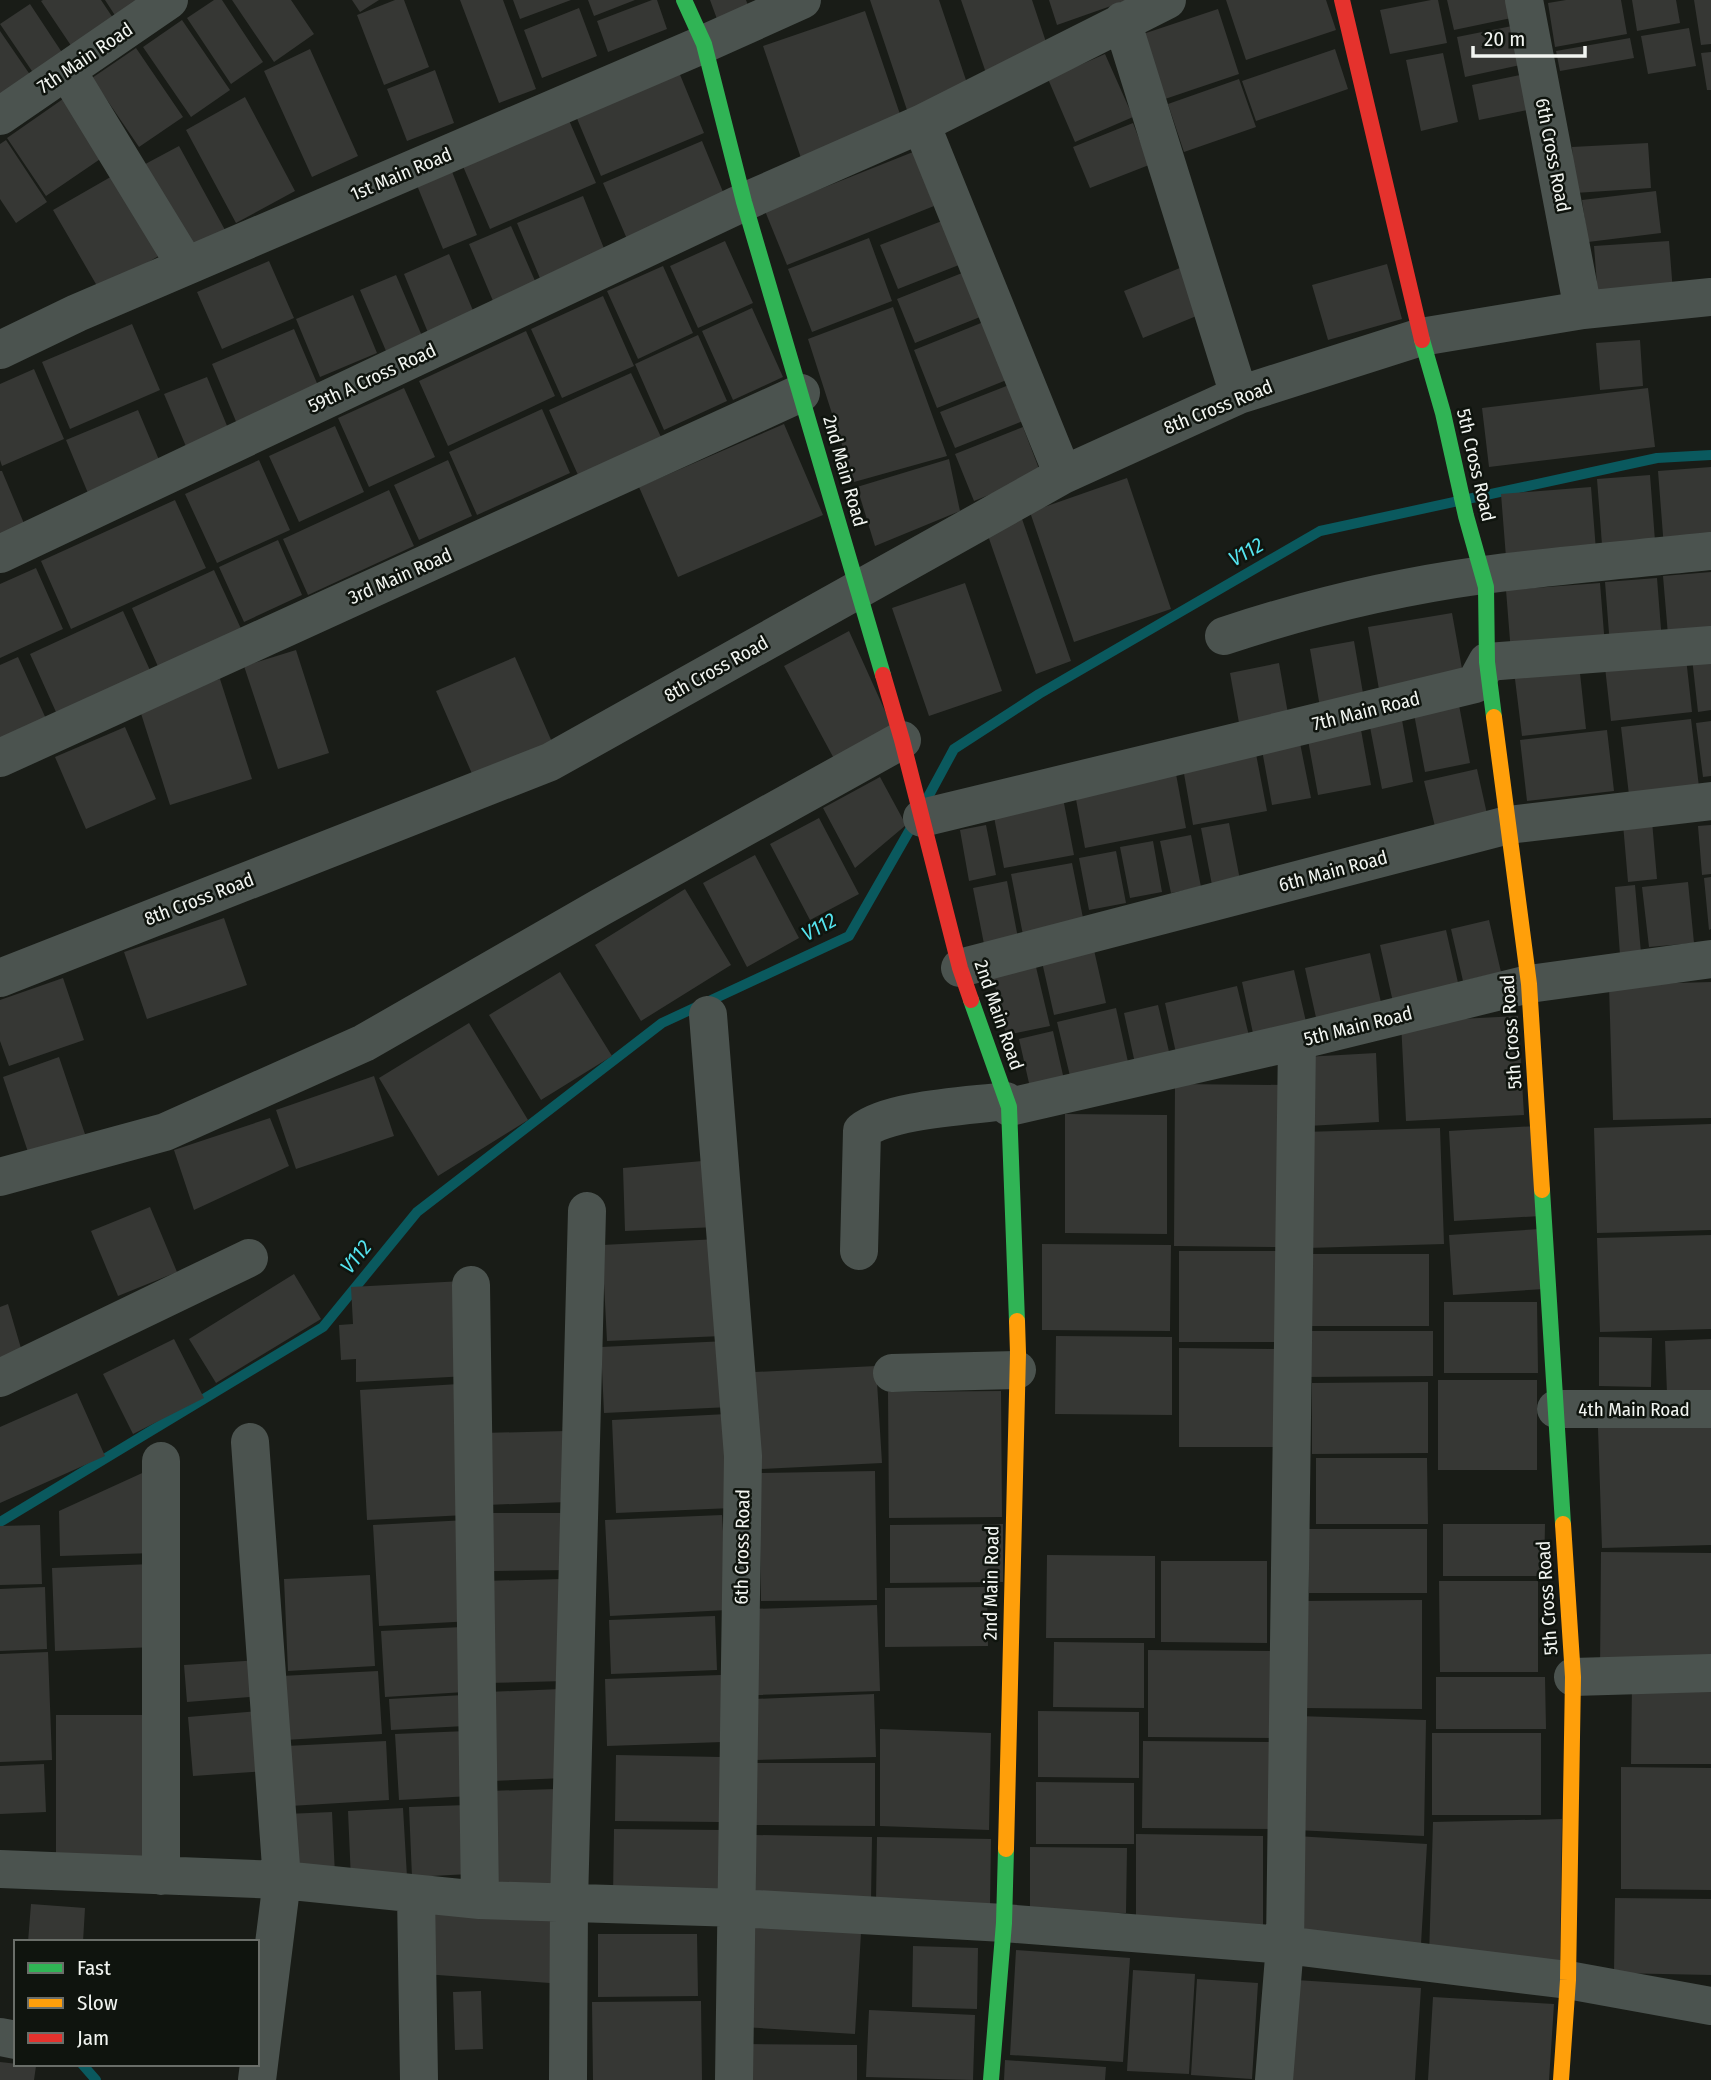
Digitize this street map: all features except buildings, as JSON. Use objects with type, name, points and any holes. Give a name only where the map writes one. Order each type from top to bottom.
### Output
[{"type":"street","name":"7th Main Road","points":[[0,116],[169,0]]},
{"type":"street","name":"2nd Main Road","points":[[684,0],[704,44],[744,202],[902,740],[960,968],[1007,1104],[1017,1370],[1004,1923],[991,2080]]},
{"type":"street","name":"1st Main Road","points":[[0,350],[77,313],[802,0]]},
{"type":"street","name":"59th A Cross Road","points":[[0,554],[744,202],[921,124],[1167,0]]},
{"type":"street","name":"5th Cross Road","points":[[1342,0],[1421,337],[1443,413],[1466,516],[1486,587],[1487,662],[1529,984],[1573,1677],[1568,1980],[1561,2080]]},
{"type":"street","name":"6th Cross Road","points":[[1524,0],[1583,310]]},
{"type":"street","points":[[1122,21],[1239,395]]},
{"type":"street","points":[[67,71],[186,266]]},
{"type":"street","points":[[921,124],[1063,475]]},
{"type":"street","name":"8th Cross Road","points":[[0,978],[550,762],[1063,475],[1239,395],[1421,337],[1583,310],[1711,297]]},
{"type":"street","name":"3rd Main Road","points":[[0,758],[800,393]]},
{"type":"street","points":[[1224,636],[1299,614],[1414,587],[1483,575],[1711,551]]},
{"type":"street","points":[[1487,662],[1711,645]]},
{"type":"street","name":"7th Main Road","points":[[919,804],[1014,795],[1475,684],[1487,662]]},
{"type":"street","points":[[0,1177],[165,1132],[364,1043],[601,907],[902,740]]},
{"type":"street","name":"6th Main Road","points":[[960,968],[1508,825],[1711,801]]},
{"type":"street","name":"5th Main Road","points":[[859,1251],[862,1131],[873,1122],[902,1115],[1007,1104],[1297,1041],[1529,984],[1711,959]]},
{"type":"street","name":"6th Cross Road","points":[[708,1015],[743,1456],[734,2080]]},
{"type":"street","points":[[1274,2080],[1285,1945],[1297,1041]]},
{"type":"street","points":[[568,2080],[569,1903],[587,1211]]},
{"type":"street","points":[[0,1378],[249,1258]]},
{"type":"street","points":[[471,1284],[480,1900]]},
{"type":"street","points":[[892,1373],[1017,1370]]},
{"type":"street","name":"4th Main Road","points":[[1556,1409],[1711,1409]]},
{"type":"street","points":[[250,1442],[282,1880],[259,2064]]},
{"type":"street","points":[[161,1461],[161,1876]]},
{"type":"street","points":[[1573,1677],[1711,1673]]},
{"type":"street","points":[[0,1870],[282,1880],[480,1900],[738,1908],[1004,1923],[1285,1945],[1568,1980],[1711,2006]]},
{"type":"street","points":[[416,1894],[419,2080]]},
{"type":"waterway","name":"V112","points":[[928,797],[954,749],[1039,694],[1320,531],[1657,458],[1711,455]]},
{"type":"waterway","name":"V112","points":[[0,1522],[323,1327],[417,1212],[662,1023],[849,936],[912,826]]},
{"type":"waterway","points":[[84,2066],[96,2080]]},
{"type":"traffic: fast","points":[[684,0],[704,44],[744,202],[883,675]]},
{"type":"traffic: fast","points":[[1422,340],[1486,587],[1487,662],[1494,717]]},
{"type":"traffic: fast","points":[[971,1000],[1009,1107],[1017,1321]]},
{"type":"traffic: fast","points":[[1542,1190],[1563,1524]]},
{"type":"traffic: fast","points":[[991,2080],[1004,1923],[1006,1849]]},
{"type":"traffic: slow","points":[[1494,717],[1529,984],[1542,1190]]},
{"type":"traffic: slow","points":[[1006,1849],[1017,1321]]},
{"type":"traffic: slow","points":[[1561,2080],[1568,1980],[1573,1677],[1563,1524]]},
{"type":"traffic: jam","points":[[1342,0],[1422,340]]},
{"type":"traffic: jam","points":[[883,675],[960,968],[971,1000]]}]
